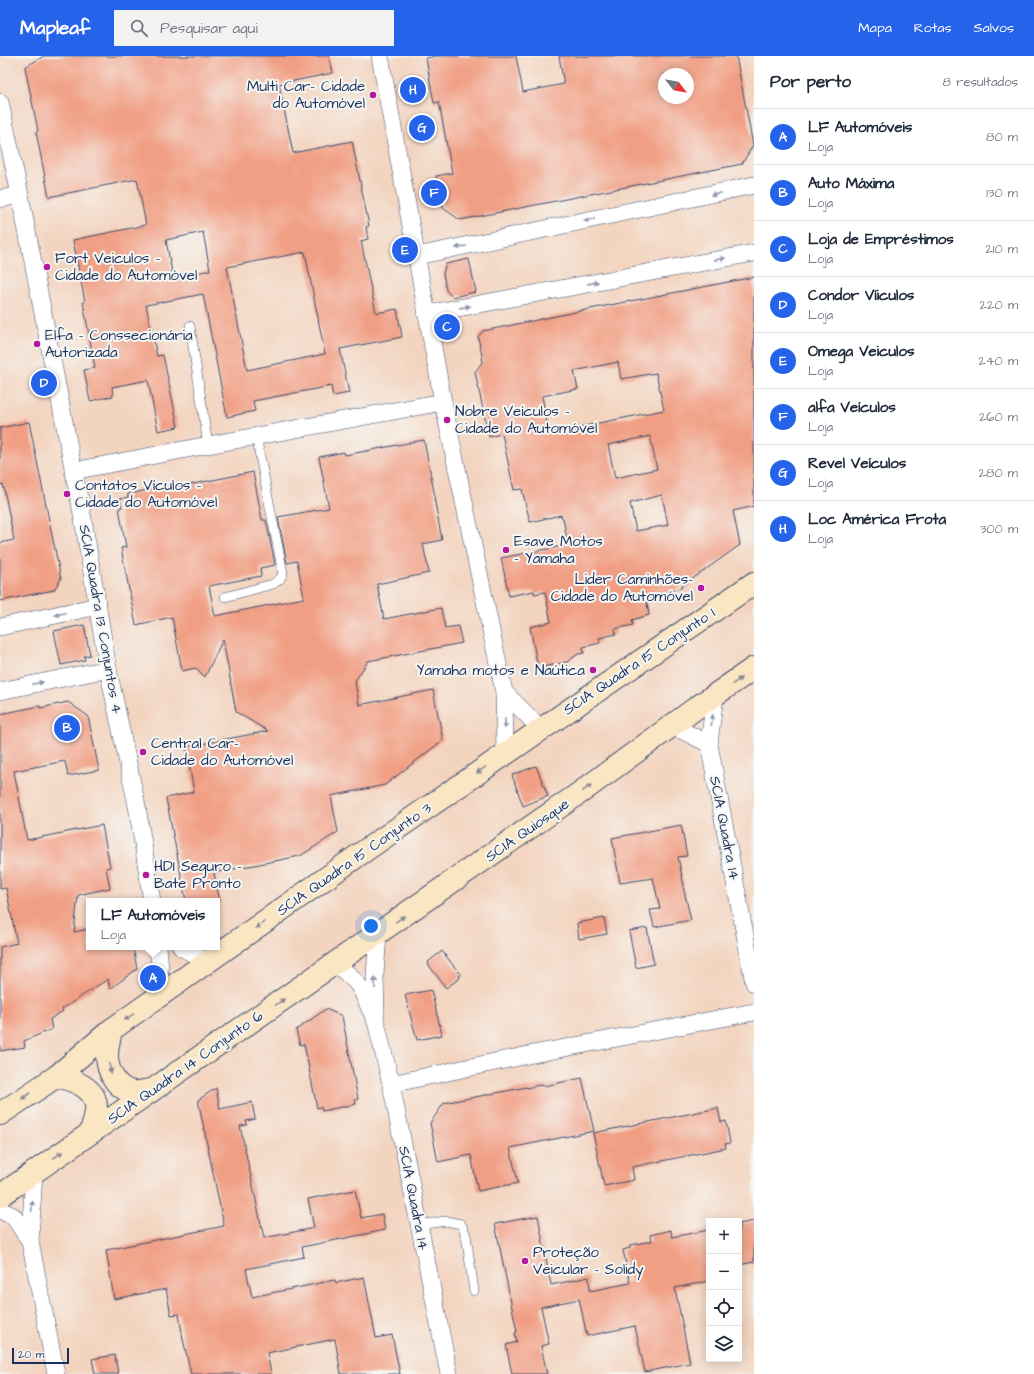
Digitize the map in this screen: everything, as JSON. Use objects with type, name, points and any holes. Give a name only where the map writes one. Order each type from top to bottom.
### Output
[{"type":"main road","name":"SCIA Quadra 15 Conjunto 1","points":[[533,734],[751,588]]},
{"type":"main road","name":"SCIA Quiosque","points":[[356,949],[581,792],[674,726],[696,708],[754,668]]},
{"type":"main road","name":"SCIA Quadra 15 Conjunto 3","points":[[0,1114],[57,1076],[111,1030],[369,847],[533,734]]},
{"type":"main road","name":"SCIA Quadra 14 Conjunto 6","points":[[8,1191],[356,949]]},
{"type":"main road","points":[[111,1030],[107,1055],[109,1070],[115,1081],[124,1088],[134,1092],[152,1090]]},
{"type":"main road","points":[[57,1076],[75,1081],[85,1087],[93,1095],[96,1107],[91,1132]]},
{"type":"street","points":[[380,56],[443,402],[504,692],[505,753]]},
{"type":"street","name":"SCIA Quadra 13 Conjuntos 4","points":[[0,102],[20,195],[73,471],[108,669],[137,806],[152,898]]},
{"type":"street","points":[[417,256],[754,186]]},
{"type":"street","points":[[0,199],[20,195]]},
{"type":"street","points":[[426,314],[754,253]]},
{"type":"street","points":[[73,471],[443,402]]},
{"type":"street","points":[[0,627],[98,606]]},
{"type":"street","points":[[0,691],[108,669]]},
{"type":"street","points":[[504,692],[533,734]]},
{"type":"street","name":"SCIA Quadra 14","points":[[715,696],[709,744],[754,983]]},
{"type":"street","points":[[674,726],[709,744]]},
{"type":"street","name":"SCIA Quadra 14","points":[[376,1022],[375,975],[378,934]]},
{"type":"street","points":[[158,950],[160,969],[158,997]]},
{"type":"street","points":[[186,950],[208,962]]},
{"type":"street","name":"SCIA Quadra 14","points":[[336,963],[356,982],[361,989],[376,1022],[391,1084],[449,1374]]},
{"type":"street","points":[[391,1084],[533,1054],[754,1012]]},
{"type":"street","points":[[34,1172],[30,1241],[56,1374]]},
{"type":"street","points":[[0,1210],[13,1216],[30,1241]]},
{"type":"lane","points":[[190,326],[208,445]]},
{"type":"lane","points":[[225,597],[273,584],[280,579],[283,573],[256,436]]},
{"type":"lane","points":[[419,1225],[446,1221],[461,1224],[466,1235],[474,1291]]},
{"type":"shaded area","points":[[0,56],[754,56],[754,1374],[0,1374]]},
{"type":"building","points":[[44,56],[329,56],[333,73],[279,84],[293,153],[352,141],[369,226],[366,227],[368,239],[361,241],[376,313],[397,309],[402,337],[340,349],[349,393],[333,396],[331,386],[253,401],[255,411],[227,417],[203,294],[146,305],[157,356],[163,355],[178,427],[158,431],[148,380],[112,387],[113,396],[90,401],[84,370],[95,368],[83,302],[85,302],[73,240],[146,225],[137,179],[49,197],[25,67]],"holes":[[[203,232],[210,270],[173,278],[166,240]],[[305,252],[325,354],[247,370],[227,267]]]},
{"type":"building","points":[[436,56],[516,56],[523,92],[564,84],[559,56],[736,56],[753,145],[742,164],[460,220],[443,208],[436,176],[452,173],[439,102],[434,103],[426,58]]},
{"type":"building","points":[[469,259],[476,292],[452,297],[446,290],[443,273],[446,264]]},
{"type":"building","points":[[754,277],[754,506],[733,511],[740,545],[678,589],[646,598],[649,615],[632,620],[633,625],[615,629],[616,634],[599,638],[600,643],[583,647],[584,653],[578,654],[567,662],[538,668],[530,627],[551,622],[545,592],[534,594],[534,591],[509,596],[501,558],[568,545],[563,518],[561,515],[530,522],[522,489],[514,490],[502,434],[489,437],[475,372],[483,361],[478,337],[483,331]],"holes":[[[618,362],[621,379],[656,373],[664,410],[549,433],[542,396],[578,389],[574,371]],[[650,436],[657,469],[615,478],[608,445]],[[662,495],[668,525],[636,531],[630,503]]]},
{"type":"building","points":[[29,422],[61,579],[54,590],[0,601],[0,543],[14,540],[3,484],[0,485],[0,428]]},
{"type":"building","points":[[424,440],[442,540],[423,544],[429,573],[377,584],[384,619],[441,608],[445,628],[458,626],[462,643],[368,661],[355,681],[359,705],[433,690],[443,740],[385,785],[331,796],[338,832],[300,856],[214,873],[219,898],[185,898],[166,798],[194,792],[186,747],[268,731],[236,712],[223,639],[205,677],[196,668],[182,671],[172,617],[136,625],[121,548],[126,547],[119,508],[122,507],[120,499],[128,497],[128,494],[177,484],[178,487],[253,472],[262,520],[266,520],[275,565],[260,568],[261,576],[209,586],[215,616],[304,598],[297,561],[287,563],[278,517],[329,508],[319,457],[344,452],[345,455]]},
{"type":"building","points":[[84,625],[90,655],[84,656],[85,660],[61,665],[54,631]]},
{"type":"building","points":[[68,702],[88,716],[99,770],[68,776],[65,761],[14,771],[27,840],[102,825],[110,867],[106,868],[110,888],[78,895],[74,932],[86,930],[86,950],[134,950],[137,969],[110,989],[108,979],[62,1009],[63,1011],[50,1019],[52,1029],[24,1041],[25,1047],[0,1051],[0,947],[17,943],[6,888],[0,889],[0,714],[40,706],[40,708]]},
{"type":"building","points":[[536,766],[548,796],[523,806],[512,775]]},
{"type":"building","points":[[681,825],[687,856],[678,857],[691,920],[654,927],[650,910],[660,909],[653,878],[620,883],[612,838]]},
{"type":"building","points":[[604,918],[607,934],[579,939],[577,923]]},
{"type":"building","points":[[647,928],[654,964],[636,968],[629,931]]},
{"type":"building","points":[[442,951],[461,975],[459,976],[460,978],[446,988],[428,964],[428,962]]},
{"type":"building","points":[[431,990],[442,1035],[417,1040],[405,995]]},
{"type":"building","points":[[326,1009],[342,1016],[358,1099],[355,1100],[356,1104],[322,1111],[321,1107],[317,1108],[304,1044],[300,1045],[296,1030]]},
{"type":"building","points":[[582,1078],[594,1131],[510,1148],[518,1183],[478,1191],[471,1155],[438,1162],[430,1123],[444,1103]]},
{"type":"building","points":[[216,1088],[220,1109],[252,1102],[255,1119],[246,1121],[247,1125],[240,1126],[264,1238],[314,1228],[308,1199],[355,1190],[361,1218],[382,1214],[385,1230],[302,1247],[304,1257],[246,1269],[252,1297],[335,1280],[336,1283],[364,1277],[376,1338],[392,1335],[400,1374],[341,1374],[335,1339],[267,1353],[271,1374],[191,1374],[179,1314],[171,1315],[166,1289],[114,1299],[106,1250],[224,1226],[198,1100]]},
{"type":"building","points":[[718,1108],[721,1122],[726,1121],[730,1143],[725,1144],[726,1148],[632,1167],[634,1180],[604,1186],[593,1133]]},
{"type":"building","points":[[538,1216],[551,1285],[589,1277],[590,1291],[630,1283],[623,1250],[630,1248],[630,1245],[652,1241],[650,1235],[671,1230],[672,1237],[706,1231],[706,1282],[675,1288],[690,1363],[645,1372],[635,1326],[587,1336],[579,1299],[541,1307],[549,1344],[541,1346],[547,1374],[512,1374],[506,1345],[517,1342],[515,1333],[517,1332],[495,1224]]},
{"type":"building","points":[[754,1221],[754,1262],[742,1264],[742,1254],[742,1223]]},
{"type":"building","points":[[115,1355],[118,1374],[95,1374],[92,1359]]},
{"type":"place","name":"Loc América Frota","points":[[413,90]]},
{"type":"place","name":"Multi Car- Cidade do Automóvel","points":[[373,95]]},
{"type":"place","name":"Revel Veículos","points":[[422,128]]},
{"type":"place","name":"alfa Veículos","points":[[434,193]]},
{"type":"place","name":"Omega Veiculos","points":[[405,250]]},
{"type":"place","name":"Fort Veiculos - Cidade do Automóvel","points":[[47,267]]},
{"type":"place","name":"Loja de Empréstimos","points":[[447,327]]},
{"type":"place","name":"Elfa - Conssecionária Autorizada","points":[[37,344]]},
{"type":"place","name":"Condor Víiculos","points":[[44,383]]},
{"type":"place","name":"Nobre Veículos - Cidade do Automóvel","points":[[447,420]]},
{"type":"place","name":"Contatos Vículos - Cidade do Automóvel","points":[[67,494]]},
{"type":"place","name":"Esave Motos - Yamaha","points":[[506,550]]},
{"type":"place","name":"Lider Caminhões- Cidade do Automóvel","points":[[701,588]]},
{"type":"place","name":"Yamaha motos e Naútica","points":[[593,670]]},
{"type":"place","name":"Auto Máxima","points":[[67,728]]},
{"type":"place","name":"Central Car- Cidade do Automóvel","points":[[143,752]]},
{"type":"place","name":"HDI Seguro - Bate Pronto","points":[[146,875]]},
{"type":"place","name":"LF Automóveis","points":[[153,978]]},
{"type":"place","name":"Proteção Veicular - Solidy","points":[[525,1261]]}]
